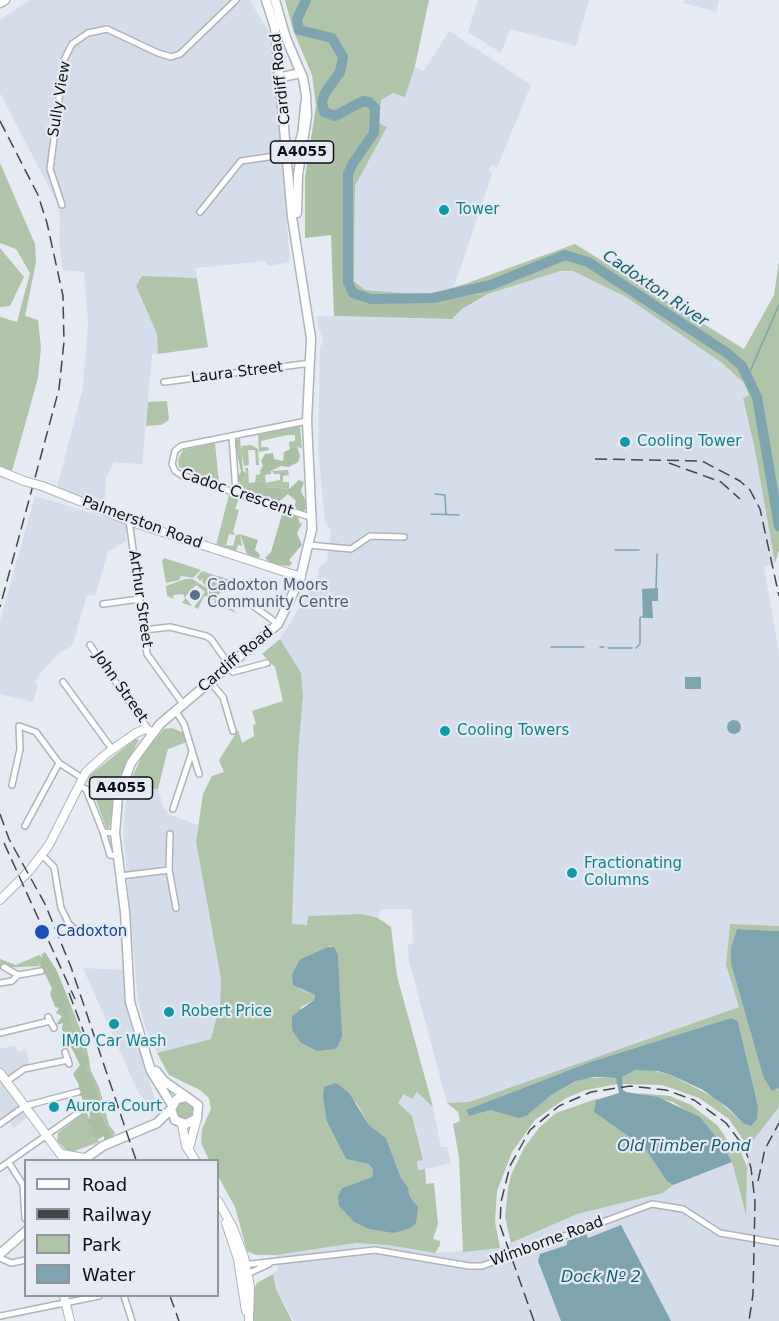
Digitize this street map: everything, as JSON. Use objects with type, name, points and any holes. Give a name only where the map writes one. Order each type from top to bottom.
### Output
[{"type":"main road","points":[[0,3],[5,0]]},
{"type":"main road","name":"Cardiff Road","points":[[267,1],[301,73],[306,94],[307,116],[298,176],[295,231]]},
{"type":"main road","name":"Cardiff Road","points":[[172,1107],[151,1071],[130,1002],[115,833],[116,807],[125,776],[150,730],[229,667],[278,624],[301,576],[307,557],[313,518],[307,422],[311,338],[295,231],[282,77],[275,28],[267,1]]},
{"type":"main road","points":[[282,77],[301,73]]},
{"type":"main road","name":"Cardiff Road","points":[[149,1065],[164,1081],[186,1097]]},
{"type":"main road","points":[[88,1159],[97,1149],[157,1123],[177,1099],[186,1097],[198,1105],[197,1118],[190,1123],[157,1123]]},
{"type":"main road","points":[[172,1107],[173,1117],[180,1123]]},
{"type":"main road","points":[[0,1256],[24,1233]]},
{"type":"street","name":"Sully View","points":[[62,205],[50,169],[64,60],[72,44],[88,33],[107,29],[171,57],[180,54],[236,0]]},
{"type":"street","points":[[275,156],[288,159],[297,148],[306,94]]},
{"type":"street","points":[[200,212],[241,161],[275,156],[288,147]]},
{"type":"street","name":"Laura Street","points":[[164,382],[311,363]]},
{"type":"street","name":"Cadoc Crescent","points":[[307,422],[181,446],[175,451],[172,464],[175,471],[181,475],[313,518]]},
{"type":"street","points":[[232,436],[236,493]]},
{"type":"street","name":"Palmerston Road","points":[[0,471],[129,520],[301,576]]},
{"type":"street","name":"Arthur Street","points":[[129,520],[147,654],[183,704]]},
{"type":"street","points":[[309,545],[351,549],[370,536],[404,537]]},
{"type":"street","points":[[285,571],[297,567],[307,557]]},
{"type":"street","points":[[103,604],[140,599]]},
{"type":"street","points":[[248,602],[278,624]]},
{"type":"street","points":[[144,630],[170,627],[206,636],[211,639],[233,672],[267,663]]},
{"type":"street","name":"John Street","points":[[90,645],[150,730]]},
{"type":"street","points":[[63,682],[112,749]]},
{"type":"street","points":[[210,682],[223,697],[233,731]]},
{"type":"street","points":[[175,710],[184,724],[199,774]]},
{"type":"street","points":[[12,785],[20,749],[19,726],[36,732],[59,763],[86,789],[110,855],[117,856]]},
{"type":"street","points":[[0,900],[42,855],[59,829],[80,782],[112,749],[136,733],[150,730]]},
{"type":"street","points":[[173,809],[192,752]]},
{"type":"street","points":[[25,826],[59,763]]},
{"type":"street","points":[[103,832],[115,833]]},
{"type":"street","points":[[170,834],[169,870],[176,908]]},
{"type":"street","points":[[42,855],[54,867],[61,908],[69,924],[80,934]]},
{"type":"street","points":[[120,876],[169,870]]},
{"type":"street","points":[[4,967],[18,975],[41,972]]},
{"type":"street","points":[[0,983],[12,981],[18,975]]},
{"type":"street","points":[[0,1033],[49,1019],[54,1028]]},
{"type":"street","points":[[64,1052],[67,1062],[24,1069],[2,1078],[64,1157],[79,1159]]},
{"type":"street","points":[[0,1124],[25,1106],[78,1092]]},
{"type":"street","points":[[0,1168],[85,1108]]},
{"type":"street","points":[[189,1148],[197,1118]]},
{"type":"street","points":[[180,1123],[186,1146],[194,1159]]},
{"type":"street","points":[[9,1163],[23,1185],[24,1202]]},
{"type":"street","points":[[219,1203],[243,1265],[248,1321]]},
{"type":"street","name":"Wimborne Road","points":[[243,1265],[375,1250],[469,1266],[482,1266],[652,1204],[683,1209],[720,1233],[779,1243]]},
{"type":"street","points":[[0,1256],[11,1263],[24,1260]]},
{"type":"street","name":"Wimborne Road","points":[[245,1275],[270,1263]]},
{"type":"street","points":[[0,1316],[65,1299],[88,1297]]},
{"type":"street","points":[[123,1297],[132,1321]]},
{"type":"street","points":[[65,1299],[70,1321]]},
{"type":"shaded area","points":[[30,0],[249,0],[272,36],[290,262],[268,266],[266,261],[196,268],[197,278],[142,276],[136,286],[157,334],[158,354],[152,354],[142,464],[114,462],[106,477],[105,505],[57,487],[83,388],[88,323],[84,272],[63,270],[59,243],[60,216],[56,201],[0,93],[0,20]]},
{"type":"shaded area","points":[[478,0],[589,0],[576,46],[510,29],[501,53],[468,32]]},
{"type":"shaded area","points":[[684,0],[719,0],[716,12],[683,3]]},
{"type":"shaded area","points":[[449,31],[531,85],[497,168],[492,164],[489,170],[492,174],[454,287],[427,295],[365,290],[354,281],[355,186],[387,127],[379,124],[381,100],[393,93],[410,65],[424,71]]},
{"type":"shaded area","points":[[574,271],[626,297],[722,363],[744,383],[749,395],[743,398],[754,445],[775,563],[764,567],[779,654],[779,926],[730,924],[726,965],[739,1007],[469,1102],[447,1103],[409,961],[408,945],[413,944],[412,909],[381,909],[378,918],[308,916],[307,925],[292,925],[298,754],[303,696],[280,639],[317,579],[319,567],[327,561],[331,532],[325,521],[318,450],[320,347],[323,342],[316,316],[452,319],[462,309],[489,294],[555,272]]},
{"type":"shaded area","points":[[35,496],[121,522],[126,526],[126,541],[108,552],[95,596],[87,595],[72,646],[58,654],[39,675],[35,683],[38,685],[33,702],[0,694],[0,621]]},
{"type":"shaded area","points":[[127,788],[158,789],[164,809],[171,815],[198,825],[196,842],[221,979],[220,1004],[211,1039],[157,1053],[147,1033],[138,1000],[123,830]]},
{"type":"shaded area","points":[[83,968],[123,970],[129,1017],[158,1109],[157,1114],[138,1092]]},
{"type":"shaded area","points":[[15,1045],[18,1052],[26,1048],[29,1063],[9,1078],[35,1111],[14,1128],[6,1116],[0,1119],[0,1049]]},
{"type":"shaded area","points":[[417,1092],[433,1107],[441,1147],[447,1147],[451,1163],[418,1170],[416,1160],[422,1160],[397,1103],[405,1094]]},
{"type":"shaded area","points":[[779,1107],[779,1321],[671,1321],[620,1226],[587,1238],[585,1234],[541,1256],[538,1261],[561,1321],[294,1321],[276,1289],[273,1274],[278,1270],[276,1255],[356,1243],[388,1245],[435,1253],[500,1248],[577,1214],[663,1193],[673,1185],[732,1162],[745,1212],[748,1147]]},
{"type":"green space","points":[[285,0],[429,0],[415,66],[405,97],[393,93],[381,100],[379,123],[387,127],[355,186],[354,281],[365,290],[427,295],[465,284],[575,244],[744,349],[774,295],[779,261],[779,550],[775,563],[754,445],[743,398],[749,395],[744,383],[722,363],[626,297],[573,271],[560,271],[488,294],[406,299],[358,296],[353,293],[347,265],[348,174],[366,146],[358,102],[335,116],[316,106],[312,75],[293,30]]},
{"type":"green space","points":[[358,102],[373,105],[376,123],[374,133],[348,174],[348,230],[353,287],[363,294],[406,299],[488,294],[462,309],[452,319],[334,316],[331,235],[305,238],[305,178],[316,106],[335,116]]},
{"type":"green space","points":[[0,163],[35,244],[36,262],[25,316],[38,320],[41,347],[38,378],[12,471],[0,467],[0,317],[17,322],[30,273],[16,249],[0,243]]},
{"type":"green space","points":[[0,248],[24,277],[10,306],[0,307]]},
{"type":"green space","points":[[142,276],[197,278],[208,347],[158,354],[157,334],[136,286]]},
{"type":"green space","points":[[167,401],[169,420],[161,425],[146,426],[148,402]]},
{"type":"green space","points":[[300,425],[302,449],[297,446],[290,450],[289,442],[295,441],[295,435],[287,435],[261,441],[261,447],[268,447],[269,450],[259,452],[258,434]]},
{"type":"green space","points":[[240,438],[241,450],[242,446],[251,445],[258,449],[259,465],[256,465],[255,450],[248,450],[249,465],[244,466],[241,451],[237,452],[236,449],[235,440]]},
{"type":"green space","points":[[215,443],[219,484],[179,467],[178,460],[183,450]]},
{"type":"green space","points":[[297,446],[300,456],[298,462],[289,467],[281,466],[261,476],[260,471],[263,466],[261,461],[265,454],[273,453],[274,459],[283,461],[284,452]]},
{"type":"green space","points":[[241,451],[243,471],[247,474],[240,482],[236,479],[241,472],[237,452]]},
{"type":"green space","points":[[245,468],[248,468],[249,483],[255,482],[256,475],[271,471],[271,474],[265,475],[266,483],[280,480],[280,474],[274,474],[272,471],[288,470],[289,475],[283,476],[283,482],[289,482],[289,489],[267,487],[263,481],[257,481],[252,487],[240,490],[240,482],[246,474]]},
{"type":"green space","points":[[299,480],[304,482],[301,491],[308,506],[303,512],[294,507],[296,501],[288,494],[277,503],[246,495],[241,490],[252,487],[257,481],[263,481],[267,487],[289,489]]},
{"type":"green space","points":[[229,495],[239,498],[235,509],[239,510],[233,532],[235,533],[234,535],[229,534],[226,545],[233,546],[236,535],[240,534],[242,546],[238,545],[236,551],[216,545]]},
{"type":"green space","points":[[283,511],[298,517],[300,524],[303,522],[297,533],[302,545],[289,560],[292,563],[290,566],[272,564],[265,558],[271,552]]},
{"type":"green space","points":[[240,534],[258,540],[255,550],[260,555],[259,558],[247,554]]},
{"type":"green space","points":[[164,558],[201,570],[193,578],[181,576],[179,580],[166,583],[162,561]]},
{"type":"green space","points":[[202,571],[230,580],[217,597],[237,613],[214,604],[215,600],[209,598],[209,589],[202,582],[203,578],[200,581],[197,577]]},
{"type":"green space","points":[[185,579],[192,579],[207,588],[208,597],[204,596],[198,609],[194,607],[205,592],[196,585],[185,597],[192,606],[182,603],[185,599],[183,594],[173,595],[174,599],[167,596],[166,586]]},
{"type":"green space","points":[[280,639],[301,673],[303,696],[298,754],[292,924],[307,925],[308,916],[362,914],[378,918],[391,927],[397,976],[433,1107],[417,1092],[412,1099],[404,1094],[398,1103],[412,1116],[423,1160],[417,1161],[418,1170],[425,1169],[426,1184],[434,1183],[438,1224],[433,1239],[440,1241],[435,1253],[388,1245],[356,1243],[276,1255],[256,1255],[247,1251],[235,1207],[219,1178],[219,1159],[209,1159],[201,1143],[202,1129],[211,1109],[209,1098],[200,1090],[169,1075],[157,1053],[211,1039],[220,1004],[221,979],[196,842],[203,794],[212,776],[224,772],[219,760],[238,730],[242,743],[254,736],[253,725],[256,724],[252,711],[283,701],[275,667],[262,654]],"holes":[[[331,946],[338,955],[341,1023],[317,1051],[301,1043],[301,1007],[314,1000],[315,995],[300,989],[292,974],[300,959]],[[356,1102],[369,1125],[386,1138],[401,1178],[408,1187],[408,1195],[415,1202],[416,1223],[354,1222],[339,1206],[342,1188],[372,1177],[373,1169],[368,1164],[346,1159],[327,1122]]]},
{"type":"green space","points":[[172,728],[184,733],[187,742],[168,749],[158,789],[127,788],[143,754],[164,729]]},
{"type":"green space","points":[[135,739],[139,740],[118,780],[109,828],[106,828],[88,777]]},
{"type":"green space","points":[[730,924],[779,926],[779,931],[737,929],[731,947],[731,964],[763,1076],[776,1090],[779,1088],[779,1107],[748,1147],[729,1119],[699,1098],[662,1085],[622,1084],[622,1077],[630,1070],[647,1069],[671,1075],[715,1098],[743,1123],[758,1106],[739,1024],[731,1018],[590,1062],[466,1110],[469,1116],[491,1110],[507,1113],[550,1096],[582,1078],[616,1078],[618,1084],[586,1090],[566,1098],[535,1120],[512,1152],[497,1191],[495,1222],[500,1248],[463,1252],[459,1157],[453,1124],[460,1121],[458,1112],[447,1103],[469,1102],[739,1007],[726,965]]},
{"type":"green space","points":[[45,952],[39,963],[40,966],[0,968],[0,959],[16,965],[39,955],[42,957],[41,954]]},
{"type":"green space","points":[[45,952],[57,971],[71,1006],[69,1012],[73,1029],[80,1033],[82,1041],[81,1054],[89,1058],[85,1070],[90,1072],[102,1115],[112,1137],[109,1142],[104,1140],[104,1136],[98,1139],[91,1133],[92,1126],[85,1122],[90,1118],[89,1108],[83,1104],[82,1097],[78,1093],[79,1085],[73,1074],[80,1065],[62,1029],[63,1023],[56,1025],[62,1016],[56,1013],[59,1008],[55,1007],[50,994],[52,988],[39,963]]},
{"type":"green space","points":[[71,1006],[86,1044],[91,1071],[99,1087],[109,1125],[115,1133],[112,1137],[102,1115],[90,1073],[85,1070],[80,1055],[80,1033],[73,1029],[69,1012]]},
{"type":"green space","points":[[637,1093],[670,1096],[691,1105],[717,1125],[735,1151],[740,1150],[747,1167],[746,1215],[732,1162],[705,1123],[673,1102]]},
{"type":"green space","points":[[599,1098],[596,1100],[597,1114],[645,1148],[673,1185],[663,1193],[577,1214],[511,1243],[505,1217],[508,1188],[511,1175],[524,1148],[539,1128],[556,1113]]},
{"type":"green space","points":[[181,1101],[189,1101],[194,1106],[192,1117],[181,1119],[176,1114],[176,1106]]},
{"type":"green space","points":[[86,1111],[99,1142],[69,1153],[57,1141],[58,1133]]},
{"type":"green space","points":[[273,1274],[276,1289],[292,1321],[252,1321],[254,1289],[257,1283]]},
{"type":"water","points":[[658,588],[658,601],[652,601],[653,618],[643,618],[642,589]]},
{"type":"water","points":[[685,677],[701,677],[701,689],[685,689]]},
{"type":"water","points":[[731,720],[737,720],[741,727],[737,734],[731,734],[727,730],[727,724]]},
{"type":"water","points":[[737,929],[779,931],[779,1088],[772,1091],[763,1076],[731,964],[731,947]]},
{"type":"water","points":[[328,947],[334,947],[338,955],[342,1036],[338,1046],[334,1049],[317,1051],[301,1043],[292,1030],[292,1016],[314,1000],[315,995],[293,985],[292,974],[300,959]]},
{"type":"water","name":"Old Timber Pond","points":[[731,1018],[738,1021],[758,1106],[757,1119],[751,1126],[743,1123],[728,1108],[703,1090],[671,1075],[658,1071],[635,1070],[622,1077],[623,1090],[626,1092],[658,1097],[700,1117],[721,1143],[732,1162],[673,1185],[667,1181],[645,1148],[594,1112],[596,1100],[619,1093],[616,1078],[594,1077],[576,1081],[550,1096],[526,1116],[519,1118],[491,1110],[469,1116],[466,1110],[590,1062]]},
{"type":"water","points":[[336,1083],[349,1093],[369,1125],[386,1138],[401,1178],[418,1207],[416,1223],[410,1228],[394,1233],[369,1229],[354,1222],[339,1206],[338,1196],[342,1188],[372,1177],[373,1169],[368,1164],[346,1159],[327,1122],[324,1087]]},
{"type":"water","name":"Dock Nº 2","points":[[621,1225],[671,1321],[561,1321],[538,1261],[540,1254],[567,1245],[567,1241],[586,1234],[588,1238]]},
{"type":"waterway","name":"Cadoxton River","points":[[306,0],[297,19],[299,30],[332,38],[343,57],[340,72],[325,93],[322,102],[324,112],[335,116],[363,101],[369,102],[375,108],[374,133],[348,174],[348,282],[353,293],[371,299],[433,298],[491,285],[565,255],[588,262],[727,353],[742,366],[757,397],[779,526]]},
{"type":"waterway","points":[[748,376],[779,305]]},
{"type":"waterway","points":[[435,494],[445,495],[446,515]]},
{"type":"waterway","points":[[431,514],[459,515]]},
{"type":"waterway","points":[[615,550],[639,550]]},
{"type":"waterway","points":[[656,589],[657,554]]},
{"type":"waterway","points":[[636,648],[640,644],[640,618],[643,616]]},
{"type":"waterway","points":[[551,647],[584,647]]},
{"type":"waterway","points":[[608,648],[632,648]]},
{"type":"railway","points":[[0,121],[38,195],[47,223],[63,296],[64,342],[59,389],[0,607]]},
{"type":"railway","points":[[595,459],[702,461],[740,481],[750,490],[760,509],[779,596]]},
{"type":"railway","points":[[669,463],[721,482],[740,499]]},
{"type":"railway","points":[[0,814],[9,839],[45,904],[71,967],[136,1159]]},
{"type":"railway","points":[[4,843],[75,999]]},
{"type":"railway","points":[[69,993],[86,1038]]},
{"type":"railway","points":[[534,1321],[500,1225],[501,1202],[510,1166],[530,1130],[559,1106],[591,1092],[630,1086],[666,1090],[694,1100],[726,1123],[745,1148],[751,1168],[755,1201],[753,1294],[749,1321]]},
{"type":"railway","points":[[758,1181],[765,1149],[779,1123]]},
{"type":"railway","points":[[170,1297],[179,1321]]},
{"type":"place","name":"Tower","points":[[444,210]]},
{"type":"place","name":"Cooling Tower","points":[[625,442]]},
{"type":"place","name":"Cadoxton Moors Community Centre","points":[[195,595]]},
{"type":"place","name":"Cooling Towers","points":[[445,731]]},
{"type":"place","name":"Fractionating Columns","points":[[572,873]]},
{"type":"place","name":"Cadoxton","points":[[42,932]]},
{"type":"place","name":"Robert Price","points":[[169,1012]]},
{"type":"place","name":"IMO Car Wash","points":[[114,1024]]},
{"type":"place","name":"Aurora Court","points":[[54,1107]]}]
